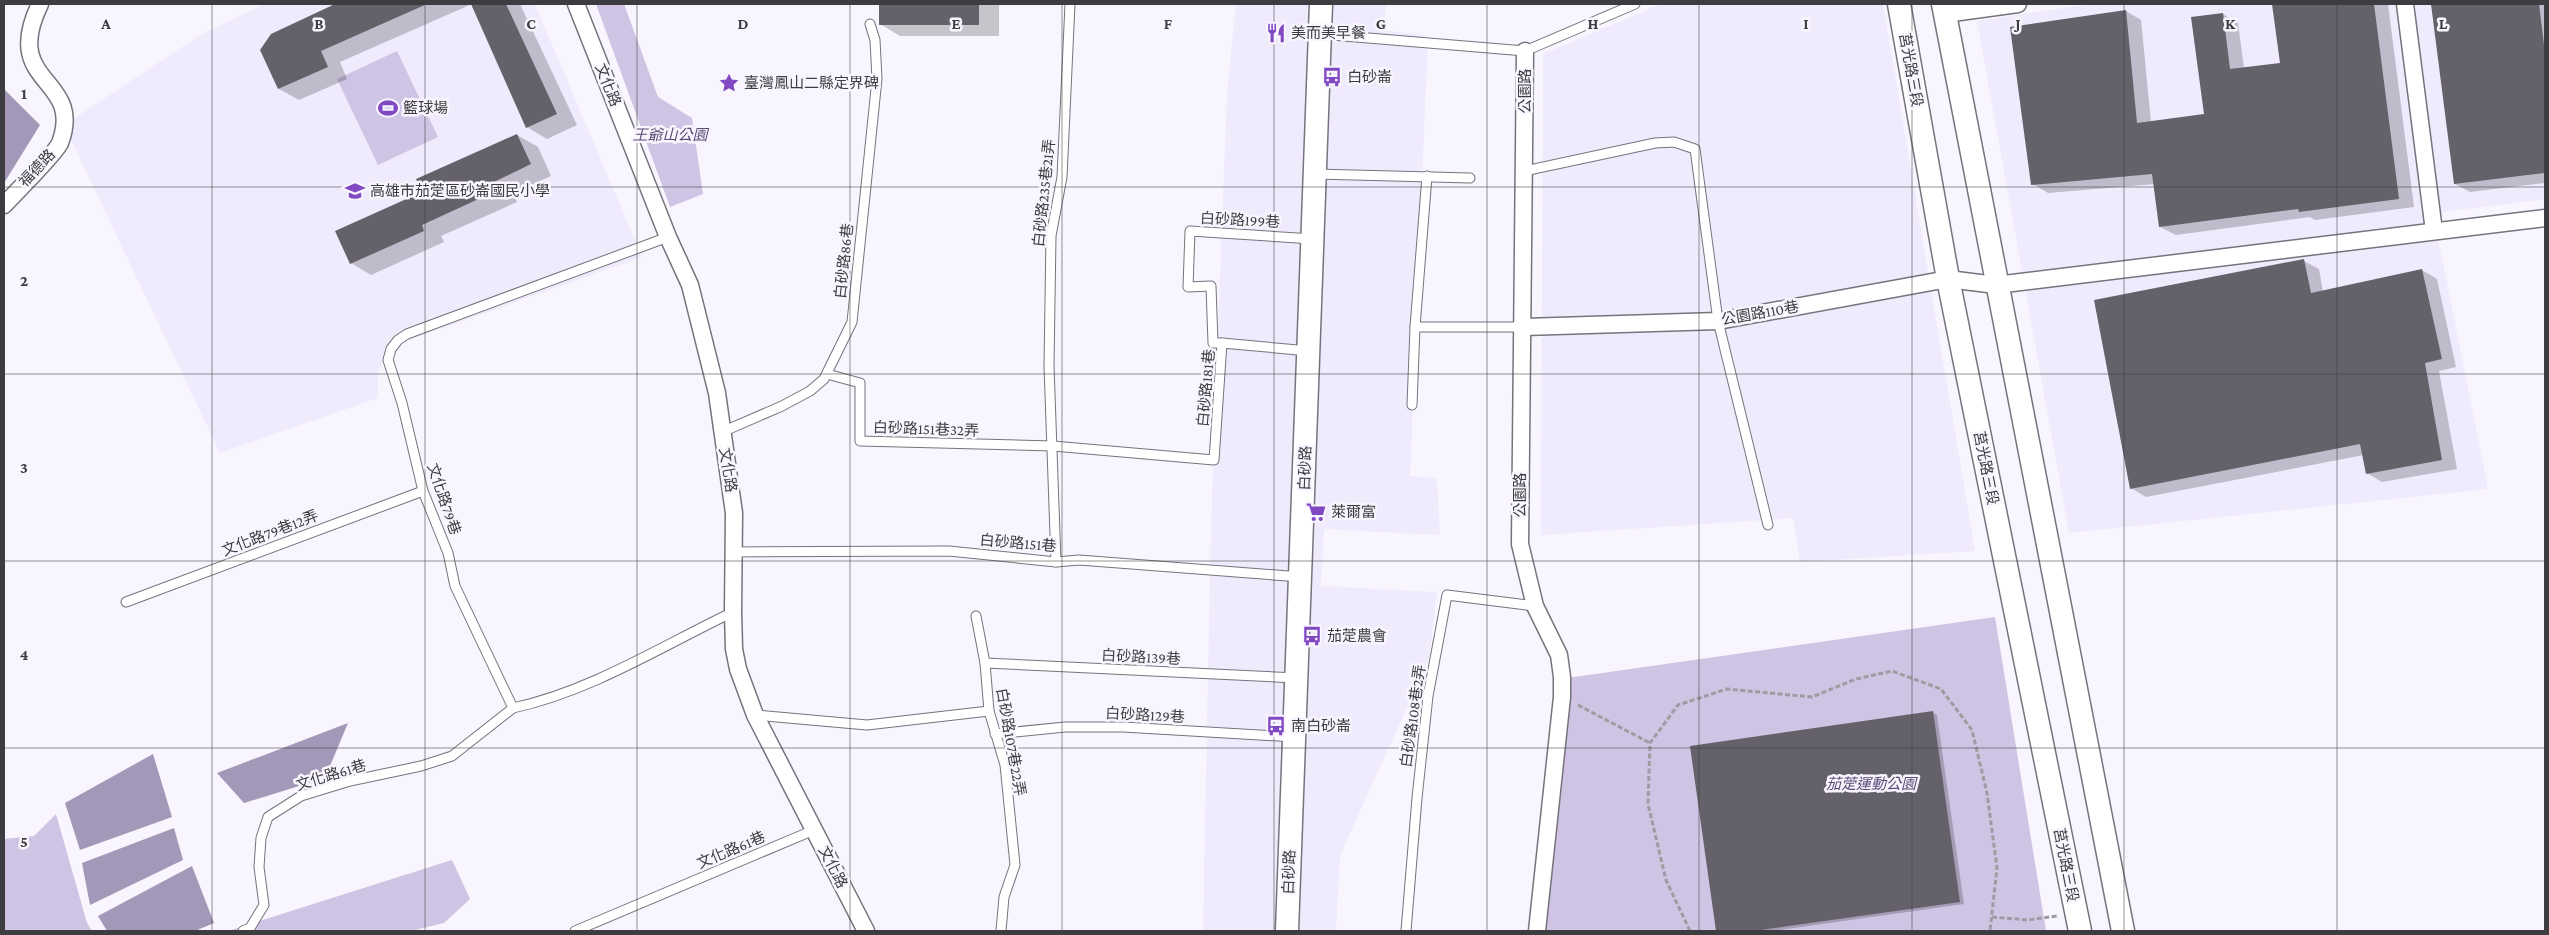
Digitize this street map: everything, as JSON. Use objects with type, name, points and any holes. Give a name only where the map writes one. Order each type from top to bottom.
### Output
[{"type":"street","name":"福德路","points":[[4,205],[60,144],[64,122],[54,98],[18,64],[15,44],[29,16],[40,4]]},
{"type":"street","name":"文化路","points":[[576,4],[668,237],[690,285],[717,393],[734,513],[732,552],[733,612],[734,649],[738,669],[755,715],[866,931]]},
{"type":"street","name":"白砂路","points":[[1287,931],[1321,4]]},
{"type":"street","name":"莒光路三段","points":[[1899,4],[1948,279],[2078,923]]},
{"type":"street","points":[[2018,4],[1944,9],[1996,286],[2123,931]]},
{"type":"street","points":[[2405,4],[2434,232]]},
{"type":"street","name":"公園路","points":[[1525,51],[1520,544],[1536,606],[1559,655],[1562,697],[1537,931]]},
{"type":"street","name":"公園路110巷","points":[[1521,327],[1718,321],[1948,279],[1996,286],[2545,218]]},
{"type":"lane","name":"白砂路235巷21弄","points":[[1052,446],[1049,366],[1051,236],[1062,177],[1070,4]]},
{"type":"lane","points":[[1320,34],[1525,51],[1634,4]]},
{"type":"lane","name":"白砂路86巷","points":[[722,432],[810,391],[828,374],[852,322],[877,79],[875,40],[870,24]]},
{"type":"lane","points":[[1524,170],[1655,144],[1674,142],[1695,149],[1718,321],[1768,525]]},
{"type":"lane","points":[[1315,174],[1470,178]]},
{"type":"lane","points":[[1412,405],[1415,327],[1427,176]]},
{"type":"lane","name":"白砂路199巷","points":[[1222,344],[1213,343],[1211,286],[1188,288],[1190,231],[1313,238]]},
{"type":"lane","name":"文化路79巷","points":[[513,708],[455,586],[448,553],[423,491],[402,403],[388,360],[391,349],[398,340],[407,334],[668,237]]},
{"type":"lane","points":[[1415,327],[1521,327]]},
{"type":"lane","name":"白砂路181巷","points":[[1214,460],[1222,344],[1309,351]]},
{"type":"lane","name":"白砂路151巷32弄","points":[[828,374],[860,383],[860,441],[1052,446],[1214,460]]},
{"type":"lane","points":[[1052,446],[1056,562]]},
{"type":"lane","name":"文化路79巷12弄","points":[[126,602],[423,491]]},
{"type":"lane","name":"白砂路151巷","points":[[732,552],[949,551],[1056,562],[1080,560],[1301,576]]},
{"type":"lane","name":"白砂路108巷2弄","points":[[1406,931],[1428,696],[1447,595],[1536,606]]},
{"type":"lane","points":[[513,708],[587,684],[733,612]]},
{"type":"lane","name":"白砂路107巷22弄","points":[[976,616],[985,663],[989,711],[1005,765],[1015,865],[1004,897],[1001,931]]},
{"type":"lane","name":"白砂路139巷","points":[[985,663],[1297,678]]},
{"type":"lane","name":"文化路61巷","points":[[243,931],[250,928],[264,905],[260,867],[261,838],[268,816],[301,796],[350,780],[421,766],[452,756],[513,708]]},
{"type":"lane","points":[[755,715],[866,725],[989,711]]},
{"type":"lane","name":"白砂路129巷","points":[[995,734],[1065,727],[1123,727],[1294,737]]},
{"type":"lane","name":"文化路61巷","points":[[575,931],[814,830]]},
{"type":"path","points":[[1690,931],[1666,880],[1648,804],[1650,742],[1678,705],[1727,688],[1812,697],[1856,679],[1892,671],[1940,688],[1972,730],[1987,793],[1997,868],[1990,931]]},
{"type":"path","points":[[1562,697],[1650,742]]},
{"type":"path","points":[[1992,917],[2078,923]]},
{"type":"shaded area","name":"高雄市茄萣區砂崙國民小學","points":[[264,4],[535,4],[642,257],[390,347],[378,372],[378,398],[220,453],[64,125],[202,34]]},
{"type":"shaded area","points":[[1236,4],[1386,4],[1384,30],[1428,36],[1410,476],[1437,478],[1440,535],[1324,529],[1321,586],[1437,592],[1429,659],[1340,855],[1336,931],[1203,931],[1211,524],[1227,92]]},
{"type":"shaded area","points":[[1661,4],[1883,4],[1975,551],[1800,562],[1793,518],[1541,535],[1543,54]]},
{"type":"shaded area","points":[[2092,4],[2545,4],[2545,199],[2433,213],[2488,489],[2069,533],[1977,21]]},
{"type":"shaded area","points":[[4,89],[40,125],[4,183]]},
{"type":"shaded area","points":[[348,723],[325,778],[244,803],[217,773]]},
{"type":"shaded area","points":[[153,754],[172,817],[80,850],[65,803]]},
{"type":"shaded area","points":[[174,828],[183,860],[90,905],[82,863]]},
{"type":"shaded area","points":[[192,866],[214,923],[195,931],[107,931],[98,916]]},
{"type":"green space","name":"王爺山公園","points":[[596,4],[624,4],[658,97],[692,118],[703,194],[670,207]]},
{"type":"green space","name":"籃球場","points":[[397,51],[438,137],[378,165],[337,79]]},
{"type":"green space","name":"茄萣運動公園","points":[[1995,617],[2046,931],[1544,931],[1567,678]]},
{"type":"green space","points":[[56,814],[87,923],[92,931],[4,931],[4,839],[34,836]]},
{"type":"green space","points":[[452,860],[470,899],[444,923],[411,931],[228,931]]},
{"type":"building","points":[[335,4],[427,4],[321,51],[328,67],[278,89],[260,50],[271,34]]},
{"type":"building","points":[[471,4],[506,4],[557,114],[526,128]]},
{"type":"building","points":[[879,4],[979,4],[979,25],[879,25]]},
{"type":"building","points":[[2272,4],[2374,4],[2399,199],[2299,212],[2298,209],[2159,227],[2152,174],[2031,185],[2010,27],[2126,10],[2137,123],[2204,114],[2191,17],[2223,13],[2230,69],[2280,63]]},
{"type":"building","points":[[2431,4],[2539,4],[2545,53],[2545,173],[2454,184]]},
{"type":"building","points":[[517,134],[531,164],[494,182],[498,190],[422,225],[424,231],[350,264],[335,231],[422,192],[416,179]]},
{"type":"building","points":[[2304,259],[2311,293],[2422,269],[2442,359],[2425,363],[2442,460],[2366,474],[2360,444],[2130,489],[2094,300]]},
{"type":"building","points":[[1933,711],[1960,902],[1754,931],[1716,931],[1690,746]]},
{"type":"place","name":"美而美早餐","points":[[1276,33]]},
{"type":"place","name":"白砂崙","points":[[1332,77]]},
{"type":"place","name":"臺灣鳳山二縣定界碑","points":[[729,83]]},
{"type":"place","name":"籃球場","points":[[388,108]]},
{"type":"place","name":"高雄市茄萣區砂崙國民小學","points":[[355,191]]},
{"type":"place","name":"萊爾富","points":[[1316,512]]},
{"type":"place","name":"茄萣農會","points":[[1312,636]]},
{"type":"place","name":"南白砂崙","points":[[1276,726]]}]
